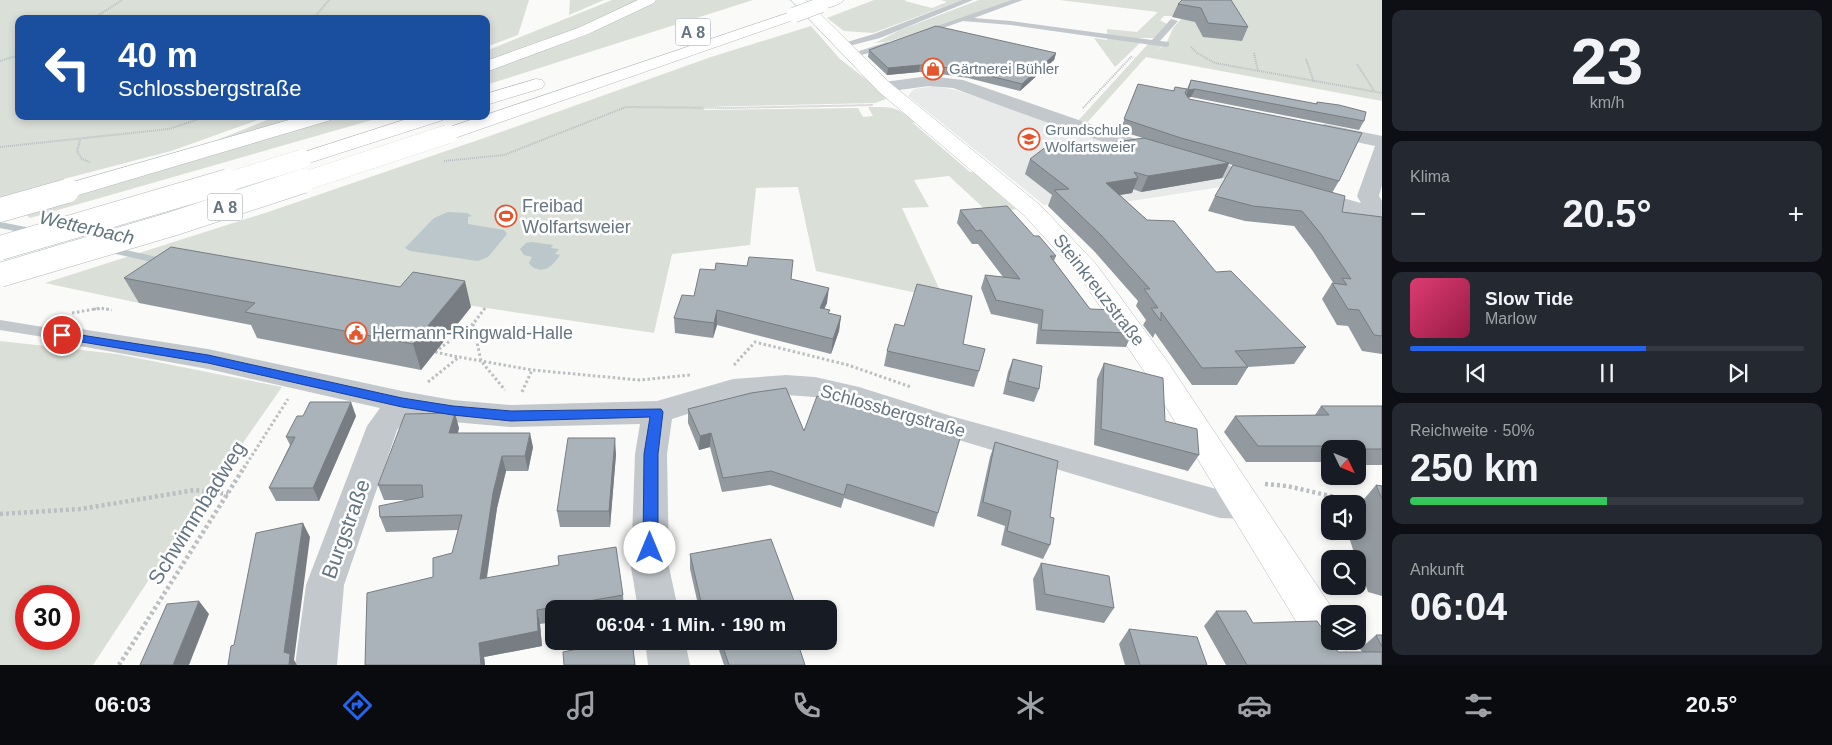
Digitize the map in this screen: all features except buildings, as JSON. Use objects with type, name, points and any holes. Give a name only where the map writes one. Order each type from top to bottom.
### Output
[{"type":"main road","points":[[490,66],[583,32],[649,0]]},
{"type":"main road","name":"A 8","points":[[490,108],[792,4],[821,6],[837,0]]},
{"type":"main road","name":"Steinkreuzstraße","points":[[792,4],[846,50],[894,95],[1032,210],[1080,261],[1112,302],[1148,354],[1321,626]]},
{"type":"main road","points":[[490,99],[549,80]]},
{"type":"main road","points":[[0,210],[310,120]]},
{"type":"main road","name":"A 8","points":[[0,275],[198,216],[456,120]]},
{"type":"main road","name":"A 8","points":[[0,248],[302,159],[442,125]]},
{"type":"main road","name":"Steinkreuzstraße","points":[[1336,650],[1346,665]]},
{"type":"street","points":[[894,95],[923,80],[940,80],[956,84],[1068,124],[1175,159],[1380,217]]},
{"type":"street","points":[[1303,126],[1382,142]]},
{"type":"street","points":[[1380,217],[1368,196],[1382,150]]},
{"type":"street","name":"Schlossbergstraße","points":[[67,324],[208,359],[402,402],[453,411],[511,416],[657,412],[733,389],[786,385],[815,387],[859,398],[948,427],[1220,504],[1237,494]]},
{"type":"street","name":"Burgstraße","points":[[316,665],[325,585],[383,426],[402,402]]},
{"type":"street","points":[[656,600],[650,566],[651,454],[657,412]]},
{"type":"street","points":[[666,650],[669,665]]},
{"type":"lane","points":[[846,50],[969,0]]},
{"type":"lane","points":[[911,36],[1019,0]]},
{"type":"lane","points":[[963,19],[1011,22],[1166,44]]},
{"type":"lane","points":[[1150,42],[1174,21]]},
{"type":"lane","points":[[846,50],[865,52],[895,42]]},
{"type":"lane","points":[[0,325],[67,324]]},
{"type":"path","points":[[99,15],[122,0]]},
{"type":"path","points":[[316,15],[328,1],[335,0]]},
{"type":"path","points":[[1068,124],[1150,42]]},
{"type":"path","points":[[1191,47],[1197,53],[1215,62],[1258,72],[1382,93]]},
{"type":"path","points":[[1254,53],[1258,72]]},
{"type":"path","points":[[0,61],[15,56]]},
{"type":"path","points":[[1306,59],[1314,82]]},
{"type":"path","points":[[1357,64],[1375,92]]},
{"type":"path","points":[[444,161],[504,154],[626,107],[646,105],[671,108],[711,108],[894,95]]},
{"type":"path","points":[[0,147],[80,140],[169,129],[196,120]]},
{"type":"path","points":[[80,140],[77,151],[82,159]]},
{"type":"path","points":[[67,324],[101,308],[112,310]]},
{"type":"path","points":[[486,308],[473,324],[435,352],[532,370],[639,380],[692,375]]},
{"type":"path","points":[[473,324],[481,361],[507,392]]},
{"type":"path","points":[[402,402],[459,357]]},
{"type":"path","name":"Schwimmbadweg","points":[[119,665],[293,391],[303,379]]},
{"type":"path","points":[[1237,494],[1287,486],[1370,505]]},
{"type":"path","points":[[0,514],[82,509],[195,490],[228,494]]},
{"type":"shaded area","points":[[0,0],[529,0],[518,35],[490,46],[490,15],[15,15],[15,120],[258,120],[171,151],[0,198]]},
{"type":"shaded area","points":[[570,0],[604,0],[569,15]]},
{"type":"shaded area","points":[[612,0],[641,0],[600,20],[490,61],[490,49]]},
{"type":"shaded area","points":[[657,0],[753,0],[490,84],[490,70],[585,36]]},
{"type":"shaded area","points":[[874,0],[906,0],[932,8],[947,2],[941,0],[962,0],[873,33],[844,31],[827,18]]},
{"type":"shaded area","points":[[979,0],[1014,0],[891,41],[875,43],[900,30]]},
{"type":"shaded area","points":[[1059,0],[1382,0],[1382,101],[1146,57],[1084,126],[1076,123],[1148,44],[1163,45],[1157,50],[1166,44],[1173,28],[1184,16],[1164,16],[1160,20],[1167,24],[1154,38],[1136,38],[1107,34],[1107,29],[1137,32],[1158,12]]},
{"type":"shaded area","points":[[811,26],[840,59],[886,95],[886,99],[875,103],[702,107],[705,110],[858,108],[863,117],[873,116],[868,107],[884,107],[894,108],[916,122],[913,123],[1016,209],[990,214],[949,176],[914,180],[929,207],[902,208],[944,299],[816,271],[798,187],[756,188],[750,245],[672,254],[654,333],[420,298],[184,272],[139,303],[45,283],[268,212],[487,137],[711,57]]},
{"type":"shaded area","points":[[1107,36],[1141,42],[1115,67],[1094,38],[1107,40]]},
{"type":"shaded area","name":"Grundschule Wolfartsweier","points":[[934,86],[956,90],[1241,184],[1079,209],[1070,202],[1044,205],[908,96],[914,89]]},
{"type":"shaded area","points":[[267,120],[293,120],[212,142]]},
{"type":"shaded area","points":[[326,120],[372,120],[30,218],[23,212]]},
{"type":"shaded area","points":[[448,212],[467,213],[472,216],[468,217],[468,224],[504,230],[507,234],[488,257],[478,261],[410,251],[405,248],[434,218]]},
{"type":"shaded area","points":[[526,243],[553,245],[551,248],[559,249],[555,254],[560,255],[548,268],[536,269],[529,263],[532,257],[524,255],[520,249]]},
{"type":"shaded area","points":[[0,341],[117,354],[282,387],[173,543],[93,665],[0,665]]},
{"type":"waterway","name":"Wetterbach","points":[[0,225],[30,231]]},
{"type":"waterway","name":"Wetterbach","points":[[112,250],[161,261]]},
{"type":"place","name":"Gärtnerei Bühler","points":[[933,69]]},
{"type":"place","name":"Grundschule Wolfartsweier","points":[[1029,139]]},
{"type":"place","name":"Freibad Wolfartsweier","points":[[506,216]]},
{"type":"place","name":"Hermann-Ringwald-Halle","points":[[356,333]]},
{"type":"route","points":[[62,335],[208,359],[402,402],[453,411],[511,416],[657,412],[651,454],[650,548]]}]
